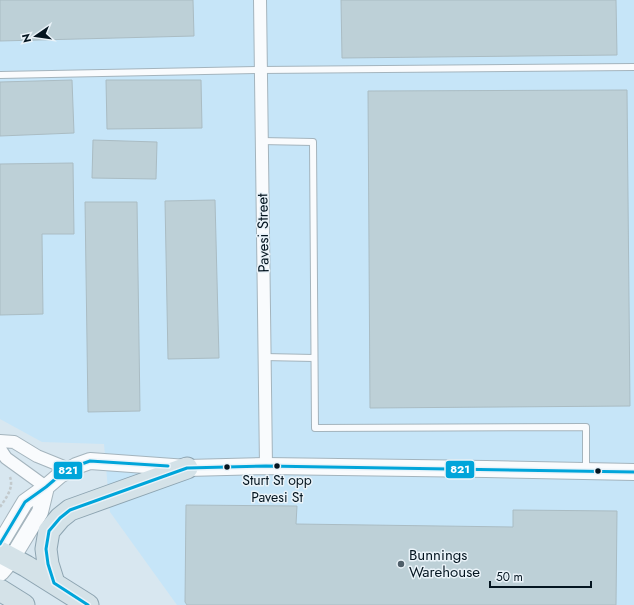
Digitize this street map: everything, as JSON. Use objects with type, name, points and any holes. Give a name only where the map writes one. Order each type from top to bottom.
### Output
[{"type":"highway","points":[[54,583],[48,564],[46,549],[49,531],[60,518],[70,510],[187,468]]},
{"type":"highway","points":[[3,556],[26,566],[88,605]]},
{"type":"highway","points":[[0,590],[24,605]]},
{"type":"street","name":"Pavesi Street","points":[[260,0],[266,466]]},
{"type":"street","points":[[0,441],[14,442],[37,456],[69,469]]},
{"type":"street","points":[[0,449],[6,458],[46,487]]},
{"type":"street","points":[[3,556],[40,512],[46,487],[69,469],[90,461],[187,468],[266,466],[634,472]]},
{"type":"lane","points":[[0,75],[260,70],[634,67]]},
{"type":"lane","points":[[261,141],[313,142],[315,428],[586,427],[586,471]]},
{"type":"lane","points":[[264,357],[314,358]]},
{"type":"path","points":[[0,507],[12,485],[9,474]]},
{"type":"shaded area","points":[[0,0],[634,0],[634,605],[177,605],[110,512],[104,444],[42,442],[0,419]]},
{"type":"building","points":[[0,0],[193,0],[194,36],[0,41]]},
{"type":"building","points":[[341,0],[616,0],[617,55],[342,58]]},
{"type":"building","points":[[72,80],[74,133],[0,136],[0,82]]},
{"type":"building","points":[[106,80],[201,80],[202,128],[107,129]]},
{"type":"building","points":[[627,90],[630,406],[370,408],[368,91]]},
{"type":"building","points":[[93,140],[157,142],[156,179],[92,178]]},
{"type":"building","points":[[73,163],[74,234],[42,234],[43,314],[0,315],[0,164]]},
{"type":"building","points":[[215,200],[219,358],[168,359],[165,201]]},
{"type":"building","points":[[85,202],[137,202],[140,411],[88,412]]},
{"type":"building","name":"Bunnings Warehouse","points":[[186,505],[297,506],[296,524],[513,527],[513,510],[617,511],[616,605],[187,605],[185,602]]},
{"type":"transit line","name":"821","points":[[0,544],[25,502],[60,475],[76,466],[90,461],[168,466]]},
{"type":"transit line","name":"821","points":[[88,605],[54,583],[48,564],[46,549],[49,531],[60,518],[70,510],[187,468],[266,466],[634,472]]},
{"type":"place","name":"Sturt St opp Pavesi St","points":[[277,466]]},
{"type":"place","name":"Bunnings Warehouse","points":[[401,564]]}]
